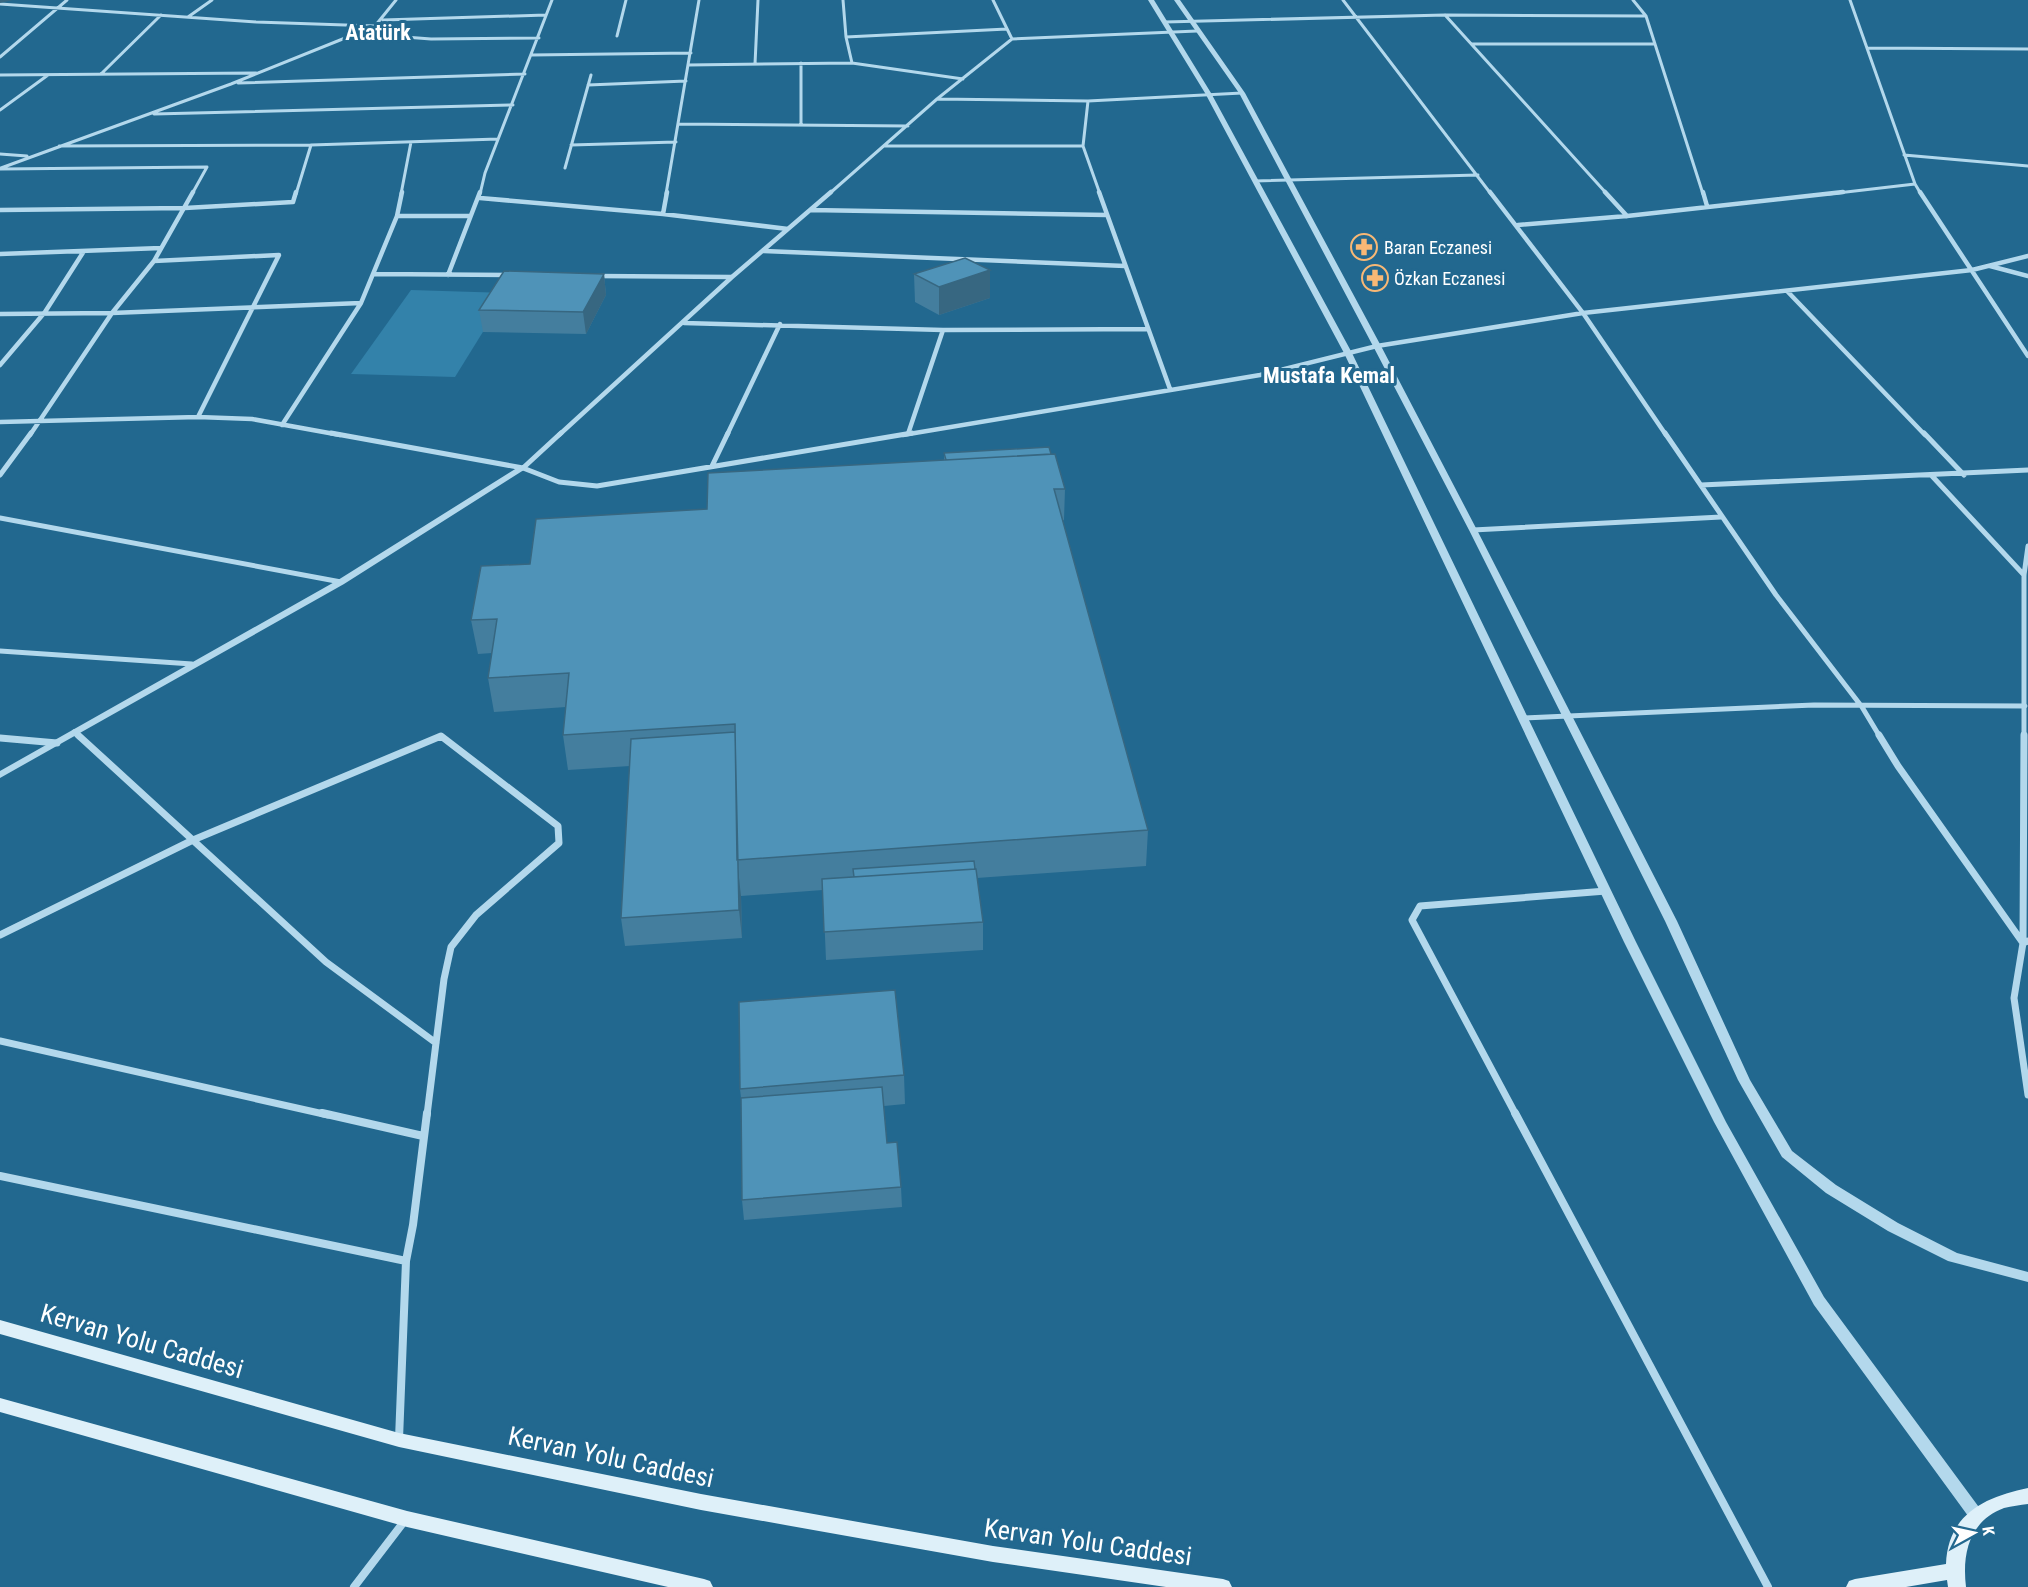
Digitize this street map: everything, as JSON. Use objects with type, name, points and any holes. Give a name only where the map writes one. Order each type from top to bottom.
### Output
[{"type":"main road","name":"Kervan Yolu Caddesi","points":[[0,1328],[399,1440],[736,1509],[993,1554],[1223,1587]]},
{"type":"main road","points":[[0,1405],[407,1519],[649,1581],[704,1587]]},
{"type":"main road","points":[[1855,1587],[1956,1579],[1958,1539],[1976,1515],[2000,1502],[2028,1496]]},
{"type":"street","points":[[0,57],[67,0]]},
{"type":"street","points":[[188,17],[212,0]]},
{"type":"street","points":[[0,169],[231,84],[375,26],[383,20],[396,0]]},
{"type":"street","points":[[448,275],[470,216],[480,198],[485,173],[552,0]]},
{"type":"street","points":[[617,36],[626,0]]},
{"type":"street","points":[[663,214],[699,0]]},
{"type":"street","points":[[755,63],[758,0]]},
{"type":"street","points":[[843,0],[846,37],[852,63]]},
{"type":"street","points":[[993,0],[1012,39]]},
{"type":"street","points":[[1151,0],[1208,93],[1348,353],[1606,891],[1720,1122],[1819,1301],[1976,1515]]},
{"type":"street","points":[[1177,0],[1242,93],[1377,346],[1671,921],[1744,1080],[1786,1154],[1831,1189],[1893,1227],[1953,1257],[2028,1277]]},
{"type":"street","points":[[1343,0],[1518,225],[1583,313],[1721,517],[1776,595],[1862,707],[1898,766],[2025,942]]},
{"type":"street","points":[[1633,0],[1646,16],[1707,206]]},
{"type":"street","points":[[1850,0],[1915,184],[2028,356]]},
{"type":"street","points":[[0,4],[188,17],[375,26],[405,37],[431,39],[539,38]]},
{"type":"street","points":[[101,74],[161,15]]},
{"type":"street","points":[[383,20],[546,15]]},
{"type":"street","points":[[1445,15],[1628,216]]},
{"type":"street","points":[[0,775],[192,664],[341,582],[523,468],[732,277],[909,126],[937,99],[1012,39],[1168,27],[1191,21],[1445,15],[1646,16]]},
{"type":"street","points":[[1168,27],[1197,31]]},
{"type":"street","points":[[846,37],[1007,29]]},
{"type":"street","points":[[1472,44],[1655,44]]},
{"type":"street","points":[[1867,48],[2028,49]]},
{"type":"street","points":[[531,55],[691,52]]},
{"type":"street","points":[[801,63],[801,125]]},
{"type":"street","points":[[688,65],[852,63],[963,78]]},
{"type":"street","points":[[0,75],[259,73]]},
{"type":"street","points":[[231,84],[525,74]]},
{"type":"street","points":[[0,110],[48,75]]},
{"type":"street","points":[[565,168],[591,75]]},
{"type":"street","points":[[588,85],[686,81]]},
{"type":"street","points":[[937,99],[1088,101],[1242,93]]},
{"type":"street","points":[[1088,101],[1083,146],[1170,389]]},
{"type":"street","points":[[147,114],[513,105]]},
{"type":"street","points":[[678,124],[909,126]]},
{"type":"street","points":[[59,146],[311,145],[498,140]]},
{"type":"street","points":[[571,145],[676,141]]},
{"type":"street","points":[[282,425],[361,303],[397,216],[411,142]]},
{"type":"street","points":[[0,210],[185,208],[293,202],[311,145]]},
{"type":"street","points":[[884,146],[1083,146]]},
{"type":"street","points":[[0,154],[30,157]]},
{"type":"street","points":[[1904,155],[2028,166]]},
{"type":"street","points":[[0,169],[207,167],[154,261],[112,313],[40,422],[0,475]]},
{"type":"street","points":[[1255,181],[1478,175]]},
{"type":"street","points":[[1518,225],[1628,216],[1915,184]]},
{"type":"street","points":[[480,198],[663,214],[788,229]]},
{"type":"street","points":[[809,210],[1107,215]]},
{"type":"street","points":[[397,216],[470,216]]},
{"type":"street","points":[[0,254],[161,248]]},
{"type":"street","points":[[0,365],[45,312],[84,251]]},
{"type":"street","points":[[764,251],[1125,266]]},
{"type":"street","points":[[154,261],[279,255],[198,417]]},
{"type":"street","points":[[0,422],[198,417],[252,419],[523,468],[559,482],[597,486],[1260,375],[1377,346],[1583,313],[1972,270],[2028,256]]},
{"type":"street","points":[[1990,266],[2028,276]]},
{"type":"street","points":[[374,274],[519,275]]},
{"type":"street","points":[[590,276],[732,277]]},
{"type":"street","points":[[1788,292],[1964,475]]},
{"type":"street","points":[[0,314],[112,313],[361,303]]},
{"type":"street","points":[[683,323],[943,330],[1148,329]]},
{"type":"street","points":[[712,466],[780,324]]},
{"type":"street","points":[[908,434],[943,330]]},
{"type":"street","points":[[1701,485],[1964,475],[2028,470]]},
{"type":"street","points":[[1932,476],[2024,575]]},
{"type":"street","points":[[1473,530],[1721,517]]},
{"type":"street","points":[[0,518],[341,582]]},
{"type":"street","points":[[2028,546],[2024,575],[2025,942],[2014,998],[2028,1095]]},
{"type":"street","points":[[0,651],[192,664]]},
{"type":"street","points":[[1524,718],[1814,705],[2025,706]]},
{"type":"street","points":[[74,732],[326,962],[436,1043]]},
{"type":"street","points":[[0,935],[193,840],[441,736],[558,826],[559,843],[541,863],[490,902],[451,945],[444,979],[406,1261],[399,1440]]},
{"type":"street","points":[[0,738],[57,743]]},
{"type":"street","points":[[1606,891],[1420,906],[1412,920],[1768,1587]]},
{"type":"street","points":[[0,1041],[423,1136]]},
{"type":"street","points":[[0,1176],[406,1261]]},
{"type":"street","points":[[354,1587],[407,1519]]},
{"type":"shaded area","points":[[411,290],[507,293],[455,377],[351,374]]},
{"type":"building","points":[[965,258],[990,270],[939,287],[914,274]]},
{"type":"building","points":[[504,271],[604,274],[583,312],[479,310]]},
{"type":"building","points":[[1049,447],[1051,454],[946,460],[944,453]]},
{"type":"building","points":[[1055,454],[1065,489],[1054,489],[1148,830],[737,860],[735,724],[563,735],[569,673],[488,678],[497,619],[471,620],[481,566],[530,564],[536,519],[707,509],[708,473]]},
{"type":"building","points":[[735,732],[739,910],[621,918],[631,739]]},
{"type":"building","points":[[974,861],[975,869],[854,877],[853,869]]},
{"type":"building","points":[[976,869],[983,922],[824,932],[822,879]]},
{"type":"building","points":[[895,990],[904,1075],[740,1089],[739,1002]]},
{"type":"building","points":[[882,1087],[887,1143],[897,1142],[901,1187],[742,1200],[741,1098]]},
{"type":"place","name":"Baran Eczanesi","points":[[1364,247]]},
{"type":"place","name":"Özkan Eczanesi","points":[[1375,278]]},
{"type":"district","name":"Atatürk","points":[[378,32]]},
{"type":"district","name":"Mustafa Kemal","points":[[1329,375]]}]
